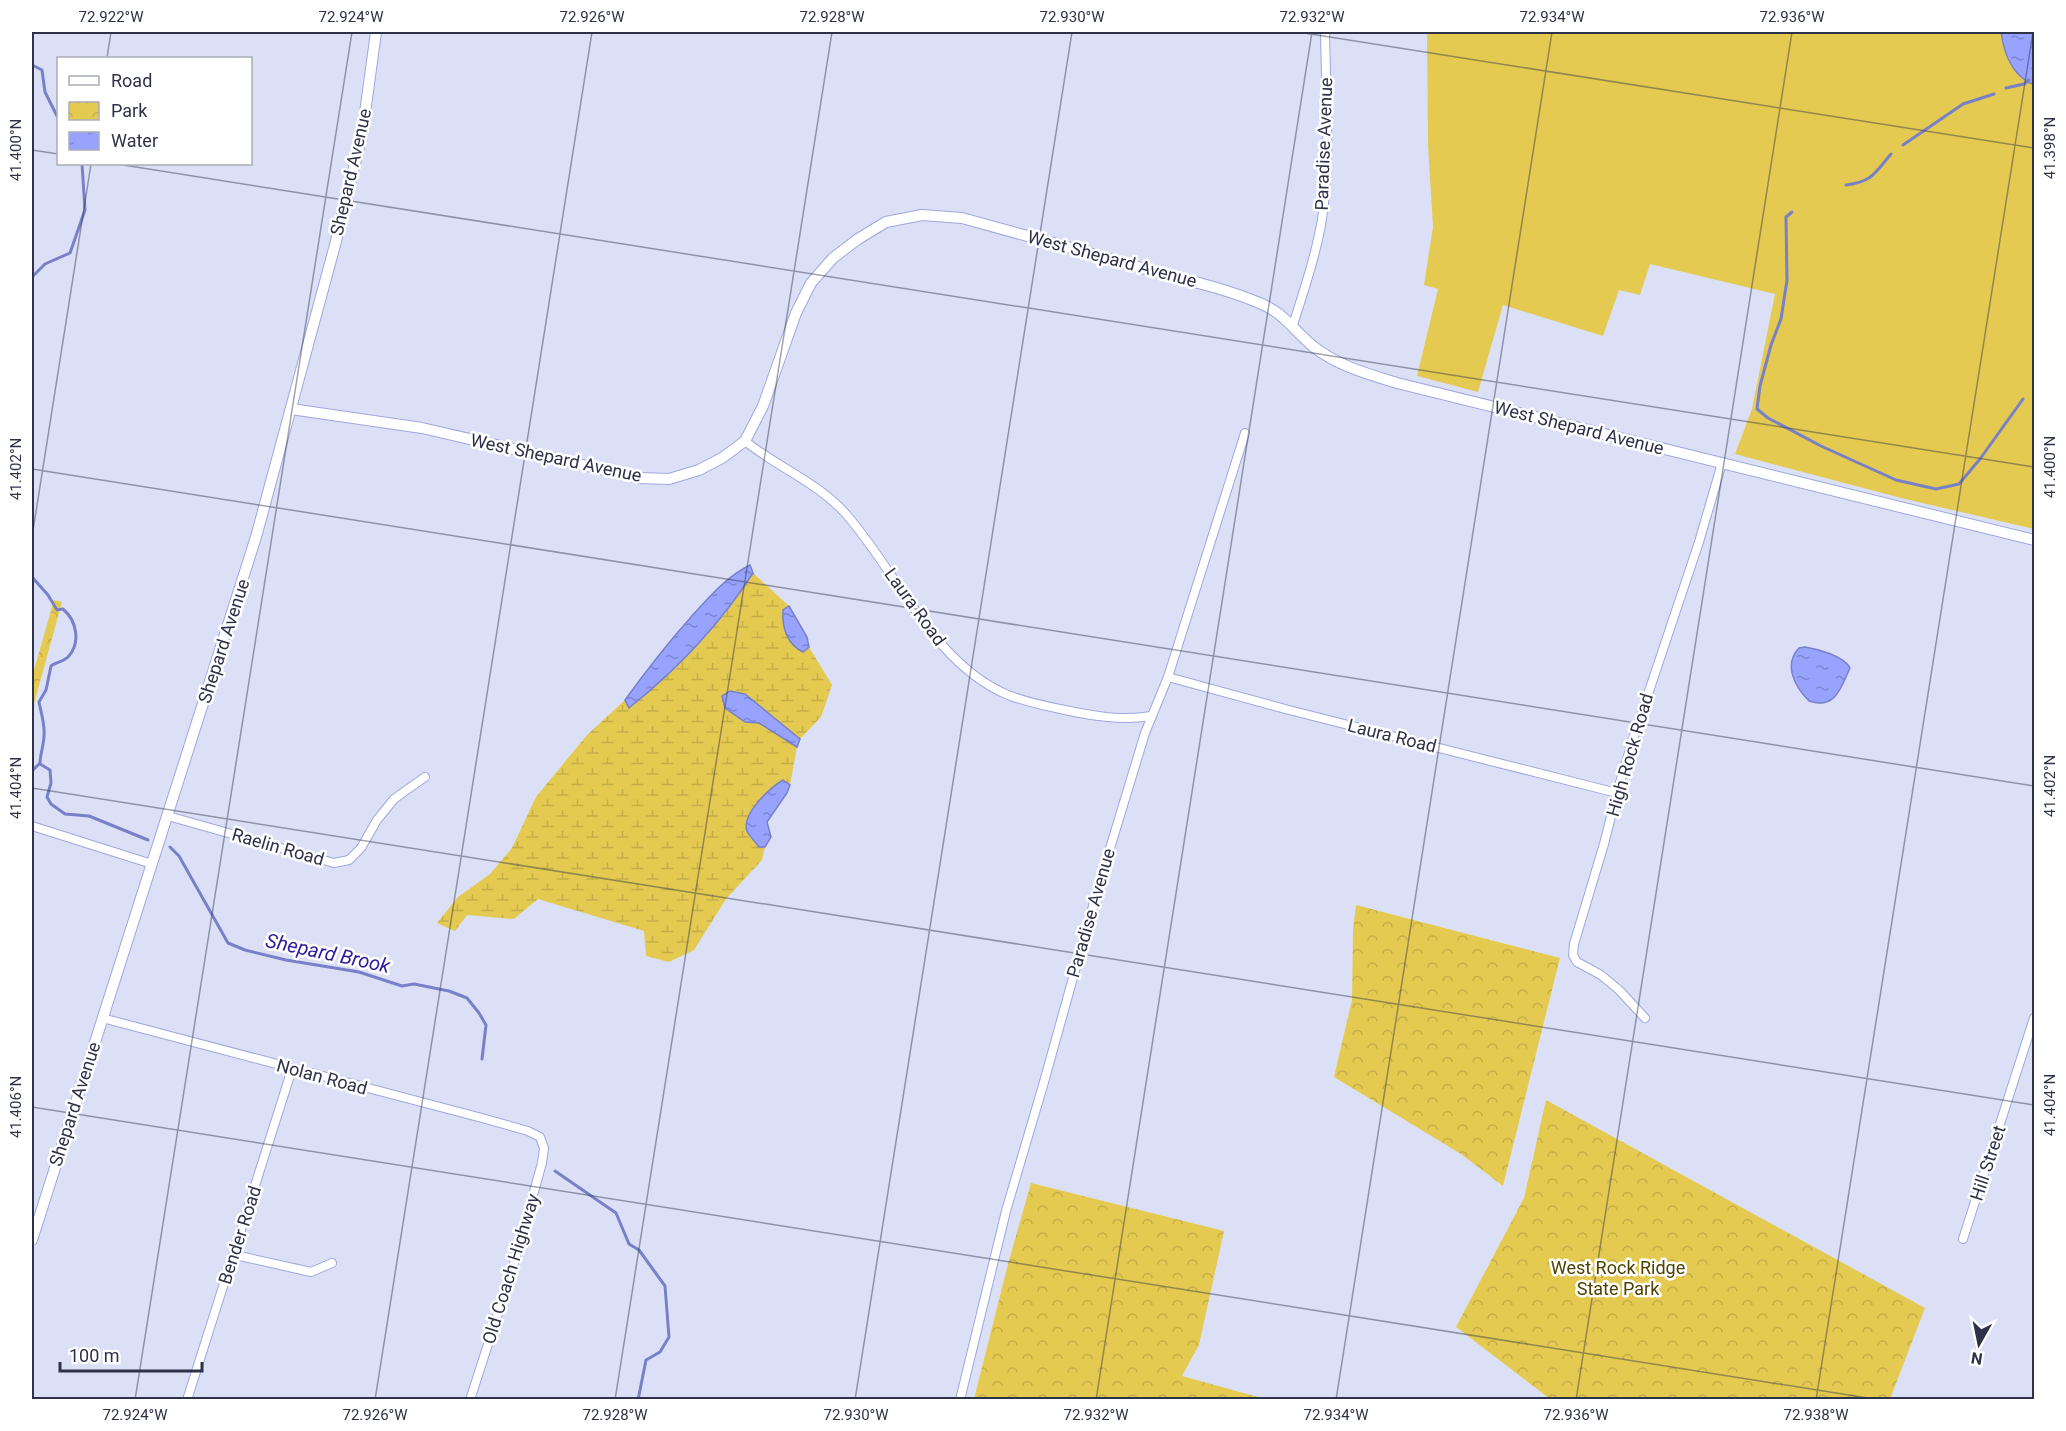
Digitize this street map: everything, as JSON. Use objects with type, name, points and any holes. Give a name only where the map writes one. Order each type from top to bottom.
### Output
[{"type":"street","name":"Shepard Avenue","points":[[32,1240],[245,575],[362,135],[376,32]]},
{"type":"street","name":"Paradise Avenue","points":[[1293,325],[1314,257],[1322,219],[1327,160],[1325,32]]},
{"type":"street","name":"West Shepard Avenue","points":[[291,409],[422,428],[639,478],[669,479],[699,470],[722,458],[745,441],[763,406],[796,313],[811,283],[833,258],[886,222],[922,215],[962,218],[1239,295],[1275,311],[1293,325],[1309,343],[1333,360],[1371,375],[2034,540]]},
{"type":"street","name":"Paradise Avenue","points":[[960,1400],[966,1368],[1013,1186],[1098,888],[1151,716],[1168,677],[1245,434]]},
{"type":"street","name":"Laura Road","points":[[745,441],[818,488],[834,502],[880,558],[926,626],[945,649],[984,682],[1006,694],[1037,705],[1072,712],[1132,719],[1151,716]]},
{"type":"street","name":"High Rock Road","points":[[1645,1018],[1619,990],[1601,975],[1577,962],[1573,955],[1574,944],[1654,672],[1700,542],[1722,463]]},
{"type":"street","name":"Laura Road","points":[[1168,677],[1617,793]]},
{"type":"street","name":"Raelin Road","points":[[168,816],[334,863],[349,860],[361,848],[377,820],[394,799],[425,777]]},
{"type":"street","points":[[32,826],[152,864]]},
{"type":"street","name":"Nolan Road","points":[[102,1018],[528,1131],[540,1137]]},
{"type":"street","name":"Hill Street","points":[[1963,1239],[2034,1018]]},
{"type":"street","name":"Bender Road","points":[[187,1400],[292,1069]]},
{"type":"street","name":"Old Coach Highway","points":[[470,1400],[513,1267],[542,1163],[544,1148],[540,1137]]},
{"type":"street","points":[[235,1254],[311,1272],[332,1263]]},
{"type":"green space","points":[[1427,32],[2034,32],[2034,529],[1905,499],[1735,454],[1752,409],[1775,294],[1650,264],[1640,295],[1619,290],[1603,336],[1503,305],[1478,392],[1417,376],[1438,289],[1424,285],[1433,227],[1428,144]]},
{"type":"green space","points":[[753,573],[789,606],[783,610],[789,640],[803,652],[809,647],[832,685],[821,717],[800,739],[745,694],[745,722],[759,723],[797,747],[790,785],[783,780],[747,821],[747,831],[759,847],[765,847],[762,860],[726,899],[694,950],[669,962],[646,956],[644,931],[538,899],[514,919],[467,915],[455,931],[437,923],[458,897],[490,874],[512,848],[536,797],[587,735],[625,700],[630,708],[682,662],[713,629]]},
{"type":"green space","points":[[54,600],[62,602],[32,711],[32,677]]},
{"type":"green space","points":[[1356,905],[1560,958],[1503,1186],[1461,1154],[1334,1077],[1352,1000],[1353,931]]},
{"type":"green space","name":"West Rock Ridge State Park","points":[[1546,1100],[1925,1308],[1890,1399],[1550,1399],[1456,1327],[1524,1198]]},
{"type":"green space","points":[[1031,1183],[1224,1231],[1199,1345],[1182,1376],[1265,1399],[974,1399]]},
{"type":"water","points":[[2001,32],[2034,32],[2034,85],[2020,76],[2010,63]]},
{"type":"water","points":[[750,565],[753,573],[712,628],[681,662],[629,708],[625,700],[674,637],[718,588],[733,575]]},
{"type":"water","points":[[789,606],[807,637],[809,647],[803,652],[789,640],[783,623],[783,610]]},
{"type":"water","points":[[1805,647],[1837,657],[1850,668],[1840,689],[1831,700],[1818,703],[1809,701],[1795,683],[1791,669],[1792,661],[1799,648]]},
{"type":"water","points":[[730,691],[745,694],[800,739],[797,747],[759,723],[745,722],[725,708],[722,696]]},
{"type":"water","points":[[783,780],[790,785],[767,822],[771,837],[765,847],[759,847],[747,831],[748,817],[764,795]]},
{"type":"waterway","name":"Shepard Brook","points":[[32,65],[42,70],[45,92],[57,116]]},
{"type":"waterway","points":[[2006,88],[2024,84],[2029,80]]},
{"type":"waterway","points":[[1903,145],[1963,104],[1994,94]]},
{"type":"waterway","points":[[1846,185],[1868,179],[1891,154]]},
{"type":"waterway","name":"Shepard Brook","points":[[32,277],[45,264],[70,253],[85,210],[82,165]]},
{"type":"waterway","points":[[1792,212],[1786,217],[1787,280],[1781,319],[1760,386],[1757,409],[1768,418],[1821,446],[1896,480],[1936,489],[1959,484],[2023,399]]},
{"type":"waterway","name":"Shepard Brook","points":[[32,577],[48,595],[57,610],[63,609],[68,614],[76,632],[72,651],[66,658],[51,666],[46,690],[39,702],[44,731],[40,764],[50,770],[51,783],[47,797],[51,804],[65,814],[89,816],[148,840]]},
{"type":"waterway","points":[[32,771],[39,764]]},
{"type":"waterway","name":"Shepard Brook","points":[[170,847],[179,856],[228,943],[245,950],[286,960],[359,972],[402,986],[414,984],[449,991],[467,998],[486,1025],[482,1059]]},
{"type":"waterway","name":"Shepard Brook","points":[[555,1171],[616,1213],[629,1244],[639,1250],[665,1286],[669,1337],[660,1352],[646,1360],[638,1400]]}]
